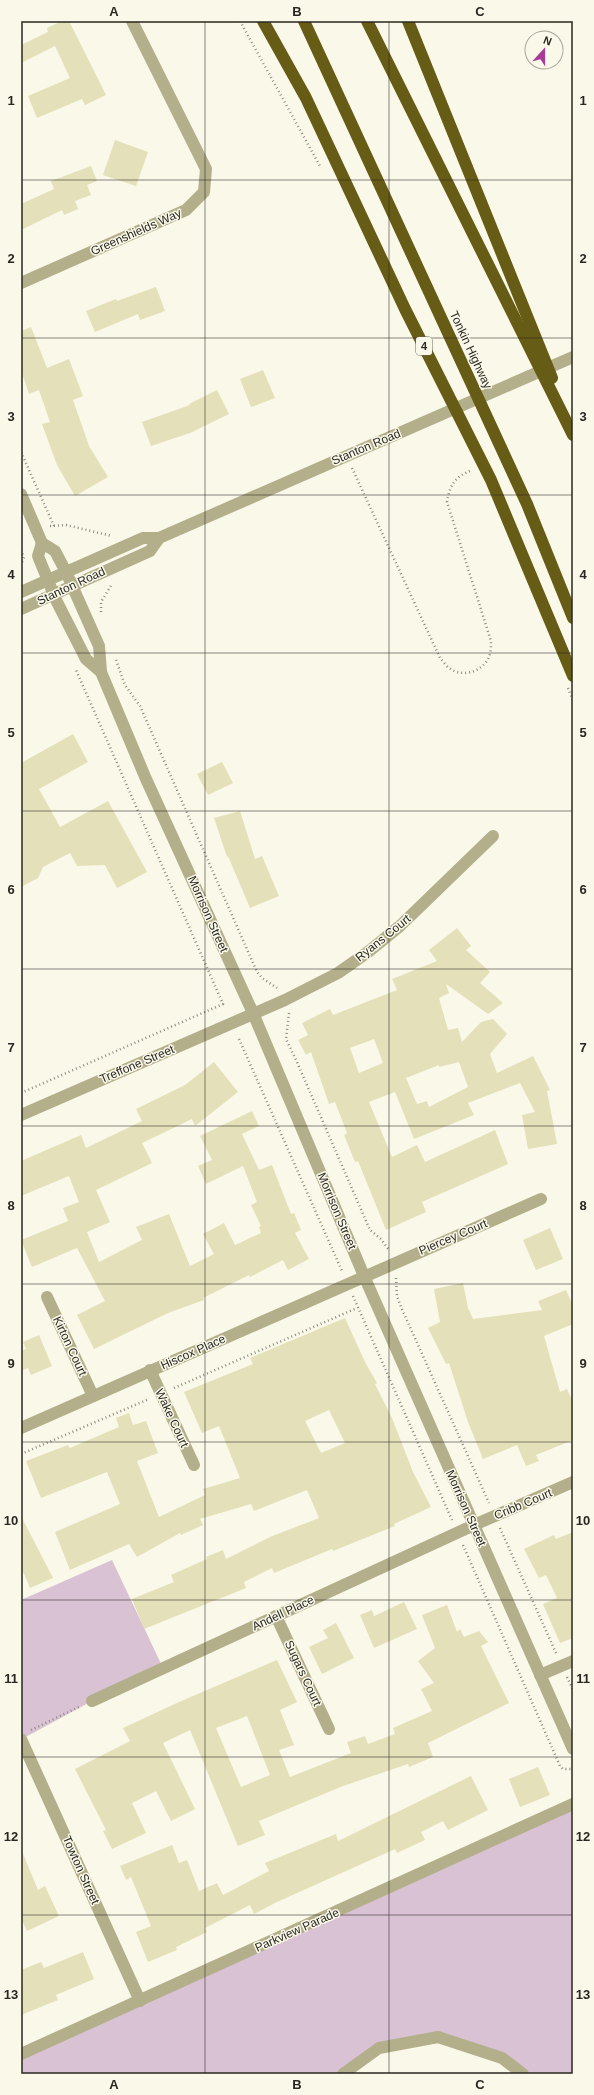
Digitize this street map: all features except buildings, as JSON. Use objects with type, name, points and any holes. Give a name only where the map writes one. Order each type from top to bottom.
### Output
[{"type":"highway","name":"4","points":[[263,21],[306,98],[405,309],[491,480],[573,676]]},
{"type":"highway","name":"Tonkin Highway","points":[[296,21],[339,95]]},
{"type":"highway","name":"Tonkin Highway","points":[[304,21],[528,504],[573,618]]},
{"type":"highway","points":[[367,21],[573,435]]},
{"type":"highway","points":[[408,21],[573,428]]},
{"type":"street","name":"Greenshields Way","points":[[21,283],[186,210],[204,192],[206,169],[132,21]]},
{"type":"street","name":"Stanton Road","points":[[21,592],[143,538],[159,538],[420,423],[573,358]]},
{"type":"street","name":"Morrison Street","points":[[21,494],[42,543],[38,556],[47,580],[86,659],[101,672]]},
{"type":"street","name":"Stanton Road","points":[[21,609],[150,551],[159,538]]},
{"type":"street","name":"Morrison Street","points":[[42,543],[55,551],[99,646],[101,672],[146,779],[253,1013],[364,1276],[573,1749]]},
{"type":"street","name":"Ryans Court","points":[[253,1013],[285,1000],[338,973],[368,952],[400,926],[493,836]]},
{"type":"street","name":"Treffone Street","points":[[21,1115],[253,1013]]},
{"type":"street","name":"Piercey Court","points":[[364,1276],[541,1199]]},
{"type":"street","name":"Hiscox Place","points":[[21,1428],[364,1276]]},
{"type":"street","name":"Kirton Court","points":[[47,1297],[92,1396]]},
{"type":"street","name":"Wake Court","points":[[150,1370],[194,1465]]},
{"type":"street","name":"Cribb Court","points":[[474,1525],[573,1482]]},
{"type":"street","name":"Andell Place","points":[[92,1700],[474,1525]]},
{"type":"street","name":"Sugars Court","points":[[276,1616],[330,1730]]},
{"type":"street","points":[[540,1675],[568,1663]]},
{"type":"street","name":"Towton Street","points":[[24,1736],[140,2001]]},
{"type":"street","name":"Parkview Parade","points":[[21,2054],[573,1804]]},
{"type":"street","points":[[343,2074],[379,2048],[438,2037],[502,2058],[523,2074]]},
{"type":"path","points":[[21,452],[54,526]]},
{"type":"path","points":[[347,455],[385,543],[440,658],[449,668],[461,673],[473,673],[482,667],[490,656],[491,641],[447,502],[449,488],[462,475],[478,468]]},
{"type":"path","points":[[36,527],[66,525],[120,537]]},
{"type":"path","points":[[101,617],[101,602],[114,580]]},
{"type":"path","points":[[86,617],[100,610]]},
{"type":"path","points":[[115,658],[125,685],[140,706],[257,972],[262,978],[280,990]]},
{"type":"path","points":[[21,1093],[223,1004],[74,666]]},
{"type":"path","points":[[288,1009],[290,1019],[287,1044],[296,1060],[370,1230],[386,1245],[394,1263],[397,1296],[401,1308],[495,1516],[568,1663],[573,1690]]},
{"type":"path","points":[[21,1454],[358,1308],[239,1039]]},
{"type":"path","points":[[347,1283],[560,1766],[563,1769],[573,1769]]},
{"type":"path","points":[[24,1736],[92,1700]]},
{"type":"shaded area","points":[[112,1560],[163,1668],[92,1701],[22,1739],[21,1600]]},
{"type":"shaded area","points":[[573,1804],[573,2074],[523,2074],[502,2058],[438,2037],[379,2048],[343,2074],[21,2074],[21,2054]]}]
